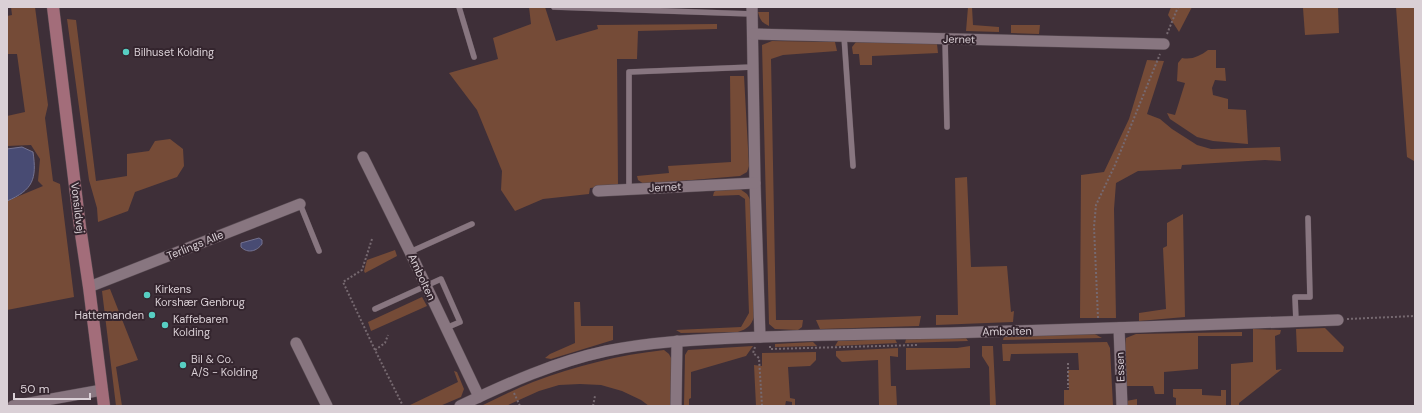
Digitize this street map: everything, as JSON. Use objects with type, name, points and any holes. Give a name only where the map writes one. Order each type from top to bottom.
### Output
[{"type":"main road","name":"Vonsildvej","points":[[53,8],[104,406]]},
{"type":"street","points":[[752,10],[755,182],[760,337]]},
{"type":"street","name":"Jernet","points":[[753,34],[1164,44]]},
{"type":"street","name":"Ambolten","points":[[363,157],[479,397]]},
{"type":"street","name":"Jernet","points":[[598,191],[755,182]]},
{"type":"street","name":"Terlings Alle","points":[[89,287],[300,204]]},
{"type":"street","name":"Ambolten","points":[[460,406],[543,369],[594,354],[639,345],[677,341],[760,337],[1098,329],[1338,320]]},
{"type":"street","name":"Essen","points":[[1119,328],[1122,406]]},
{"type":"street","points":[[676,406],[677,341]]},
{"type":"street","points":[[296,343],[327,406]]},
{"type":"street","points":[[13,406],[102,390]]},
{"type":"lane","points":[[459,7],[474,57]]},
{"type":"lane","points":[[554,7],[752,10]]},
{"type":"lane","points":[[844,36],[853,166]]},
{"type":"lane","points":[[945,39],[947,127]]},
{"type":"lane","points":[[629,189],[629,72],[754,67]]},
{"type":"lane","points":[[300,204],[319,251]]},
{"type":"lane","points":[[1296,321],[1294,297],[1310,297],[1308,218]]},
{"type":"lane","points":[[410,252],[472,224]]},
{"type":"lane","points":[[375,309],[441,279],[460,322],[446,328]]},
{"type":"path","points":[[1098,329],[1094,227],[1096,206],[1115,165],[1178,7]]},
{"type":"path","points":[[372,239],[362,270],[343,282],[403,406]]},
{"type":"path","points":[[1338,320],[1415,316]]},
{"type":"path","points":[[375,350],[386,343],[388,335]]},
{"type":"path","points":[[760,337],[754,353],[759,358],[762,406]]},
{"type":"path","points":[[1068,364],[1068,388]]},
{"type":"path","points":[[509,383],[520,406]]},
{"type":"path","points":[[594,406],[595,396]]},
{"type":"shaded area","points":[[11,7],[35,7],[48,105],[45,118],[53,181],[60,184],[74,297],[7,310],[7,201],[43,186],[38,181],[40,159],[31,145],[7,146],[7,116],[25,112],[17,54],[7,54],[7,16],[12,15]]},
{"type":"shaded area","points":[[529,7],[545,7],[556,41],[598,29],[597,25],[717,24],[717,29],[638,31],[637,59],[617,59],[618,185],[590,188],[589,194],[543,199],[515,211],[501,190],[502,171],[477,110],[449,73],[498,59],[493,38],[531,24]]},
{"type":"shaded area","points":[[968,7],[972,7],[973,25],[999,27],[999,32],[966,31]]},
{"type":"shaded area","points":[[1171,7],[1192,7],[1179,32],[1168,15]]},
{"type":"shaded area","points":[[1338,7],[1339,33],[1305,35],[1303,8]]},
{"type":"shaded area","points":[[1396,7],[1415,7],[1415,164],[1414,161],[1407,157]]},
{"type":"shaded area","points":[[758,12],[769,12],[769,26],[762,21]]},
{"type":"shaded area","points":[[67,19],[76,20],[96,181],[127,176],[127,154],[149,151],[155,141],[170,139],[183,149],[184,166],[177,177],[135,192],[128,211],[98,222],[97,208],[89,180]]},
{"type":"shaded area","points":[[1011,25],[1040,25],[1039,34],[1011,33]]},
{"type":"shaded area","points":[[772,41],[835,42],[837,51],[783,55],[771,59],[776,320],[803,320],[802,327],[798,330],[775,329],[769,324],[762,45]]},
{"type":"shaded area","points":[[856,42],[937,44],[938,53],[872,56],[872,65],[860,65],[859,54],[853,54],[852,47]]},
{"type":"shaded area","points":[[1208,50],[1216,50],[1216,68],[1225,68],[1226,81],[1215,80],[1212,88],[1213,95],[1228,99],[1228,109],[1246,110],[1248,144],[1213,141],[1197,137],[1170,119],[1167,113],[1175,115],[1185,83],[1177,81],[1178,63],[1182,58],[1196,57]]},
{"type":"shaded area","points":[[1147,60],[1164,61],[1147,114],[1160,119],[1172,129],[1197,145],[1211,149],[1280,147],[1281,161],[1265,160],[1182,165],[1181,169],[1138,171],[1116,183],[1114,209],[1116,318],[1080,318],[1081,175],[1104,172],[1129,119]]},
{"type":"shaded area","points":[[730,76],[744,76],[749,166],[747,172],[740,176],[644,184],[638,180],[637,176],[669,173],[668,166],[731,162]]},
{"type":"shaded area","points":[[967,177],[971,267],[1007,266],[1011,312],[1014,311],[1013,322],[936,325],[936,315],[958,315],[955,178]]},
{"type":"shaded area","points":[[740,189],[747,194],[751,201],[754,317],[752,323],[744,330],[738,332],[681,333],[676,330],[741,327],[749,313],[745,199],[739,195],[713,196],[714,192],[717,190]]},
{"type":"shaded area","points":[[1183,214],[1185,317],[1139,321],[1139,313],[1166,309],[1163,248],[1167,246],[1167,223]]},
{"type":"shaded area","points":[[395,250],[397,256],[365,273],[364,271],[367,260]]},
{"type":"shaded area","points":[[110,289],[138,360],[116,367],[122,406],[116,406],[102,291]]},
{"type":"shaded area","points":[[422,297],[427,306],[371,331],[368,322]]},
{"type":"shaded area","points":[[574,302],[580,302],[581,326],[613,326],[613,340],[551,359],[545,358],[550,354],[575,343]]},
{"type":"shaded area","points":[[921,316],[919,326],[820,329],[816,320]]},
{"type":"shaded area","points":[[1325,328],[1344,347],[1343,352],[1297,352],[1296,329]]},
{"type":"shaded area","points":[[1253,329],[1281,330],[1280,334],[1275,336],[1276,370],[1282,369],[1239,403],[1239,406],[1231,406],[1231,364],[1253,362]]},
{"type":"shaded area","points":[[1242,332],[1242,336],[1198,336],[1198,369],[1164,372],[1164,394],[1155,394],[1153,386],[1127,386],[1124,350],[1126,338],[1136,334]]},
{"type":"shaded area","points":[[1093,333],[1102,338],[1003,340],[1004,336]]},
{"type":"shaded area","points":[[966,338],[968,341],[905,343],[906,339]]},
{"type":"shaded area","points":[[895,339],[897,343],[835,346],[838,341]]},
{"type":"shaded area","points":[[813,342],[817,346],[775,347],[775,344]]},
{"type":"shaded area","points":[[1107,342],[1110,348],[1113,406],[1064,406],[1064,390],[1069,390],[1068,370],[1079,370],[1078,353],[1011,354],[1010,361],[1003,361],[1002,344]]},
{"type":"shaded area","points":[[753,346],[746,356],[691,372],[691,398],[689,399],[689,406],[684,406],[685,355],[688,350]]},
{"type":"shaded area","points":[[970,346],[970,368],[906,370],[906,348],[957,348]]},
{"type":"shaded area","points":[[982,346],[993,346],[996,406],[990,406],[989,367],[982,356]]},
{"type":"shaded area","points":[[898,348],[898,357],[890,356],[891,386],[896,386],[897,406],[879,406],[878,360],[842,362],[836,356],[836,351]]},
{"type":"shaded area","points":[[664,350],[669,354],[672,360],[671,406],[649,406],[641,400],[622,391],[601,385],[580,384],[559,385],[539,391],[506,406],[481,406],[526,385],[565,371],[614,358]]},
{"type":"shaded area","points":[[816,352],[816,360],[810,366],[788,367],[790,398],[795,399],[795,406],[792,406],[792,402],[786,401],[785,406],[756,406],[754,365],[762,366],[762,353]]},
{"type":"shaded area","points":[[454,371],[457,372],[464,389],[461,397],[440,406],[408,406],[458,382]]},
{"type":"shaded area","points":[[1173,389],[1202,389],[1202,395],[1221,396],[1221,390],[1226,390],[1226,406],[1176,406],[1176,398],[1173,397]]},
{"type":"shaded area","points":[[1137,399],[1137,406],[1127,406],[1126,401]]},
{"type":"water","points":[[22,147],[33,152],[33,176],[28,188],[16,197],[7,201],[7,149]]},
{"type":"water","points":[[259,238],[262,240],[262,244],[255,250],[249,251],[241,247],[241,243]]},
{"type":"place","name":"Bilhuset Kolding","points":[[126,52]]},
{"type":"place","name":"Kirkens Korshær Genbrug","points":[[147,295]]},
{"type":"place","name":"Hattemanden","points":[[152,315]]},
{"type":"place","name":"Kaffebaren Kolding","points":[[165,325]]},
{"type":"place","name":"Bil & Co. A/S - Kolding","points":[[183,365]]}]
